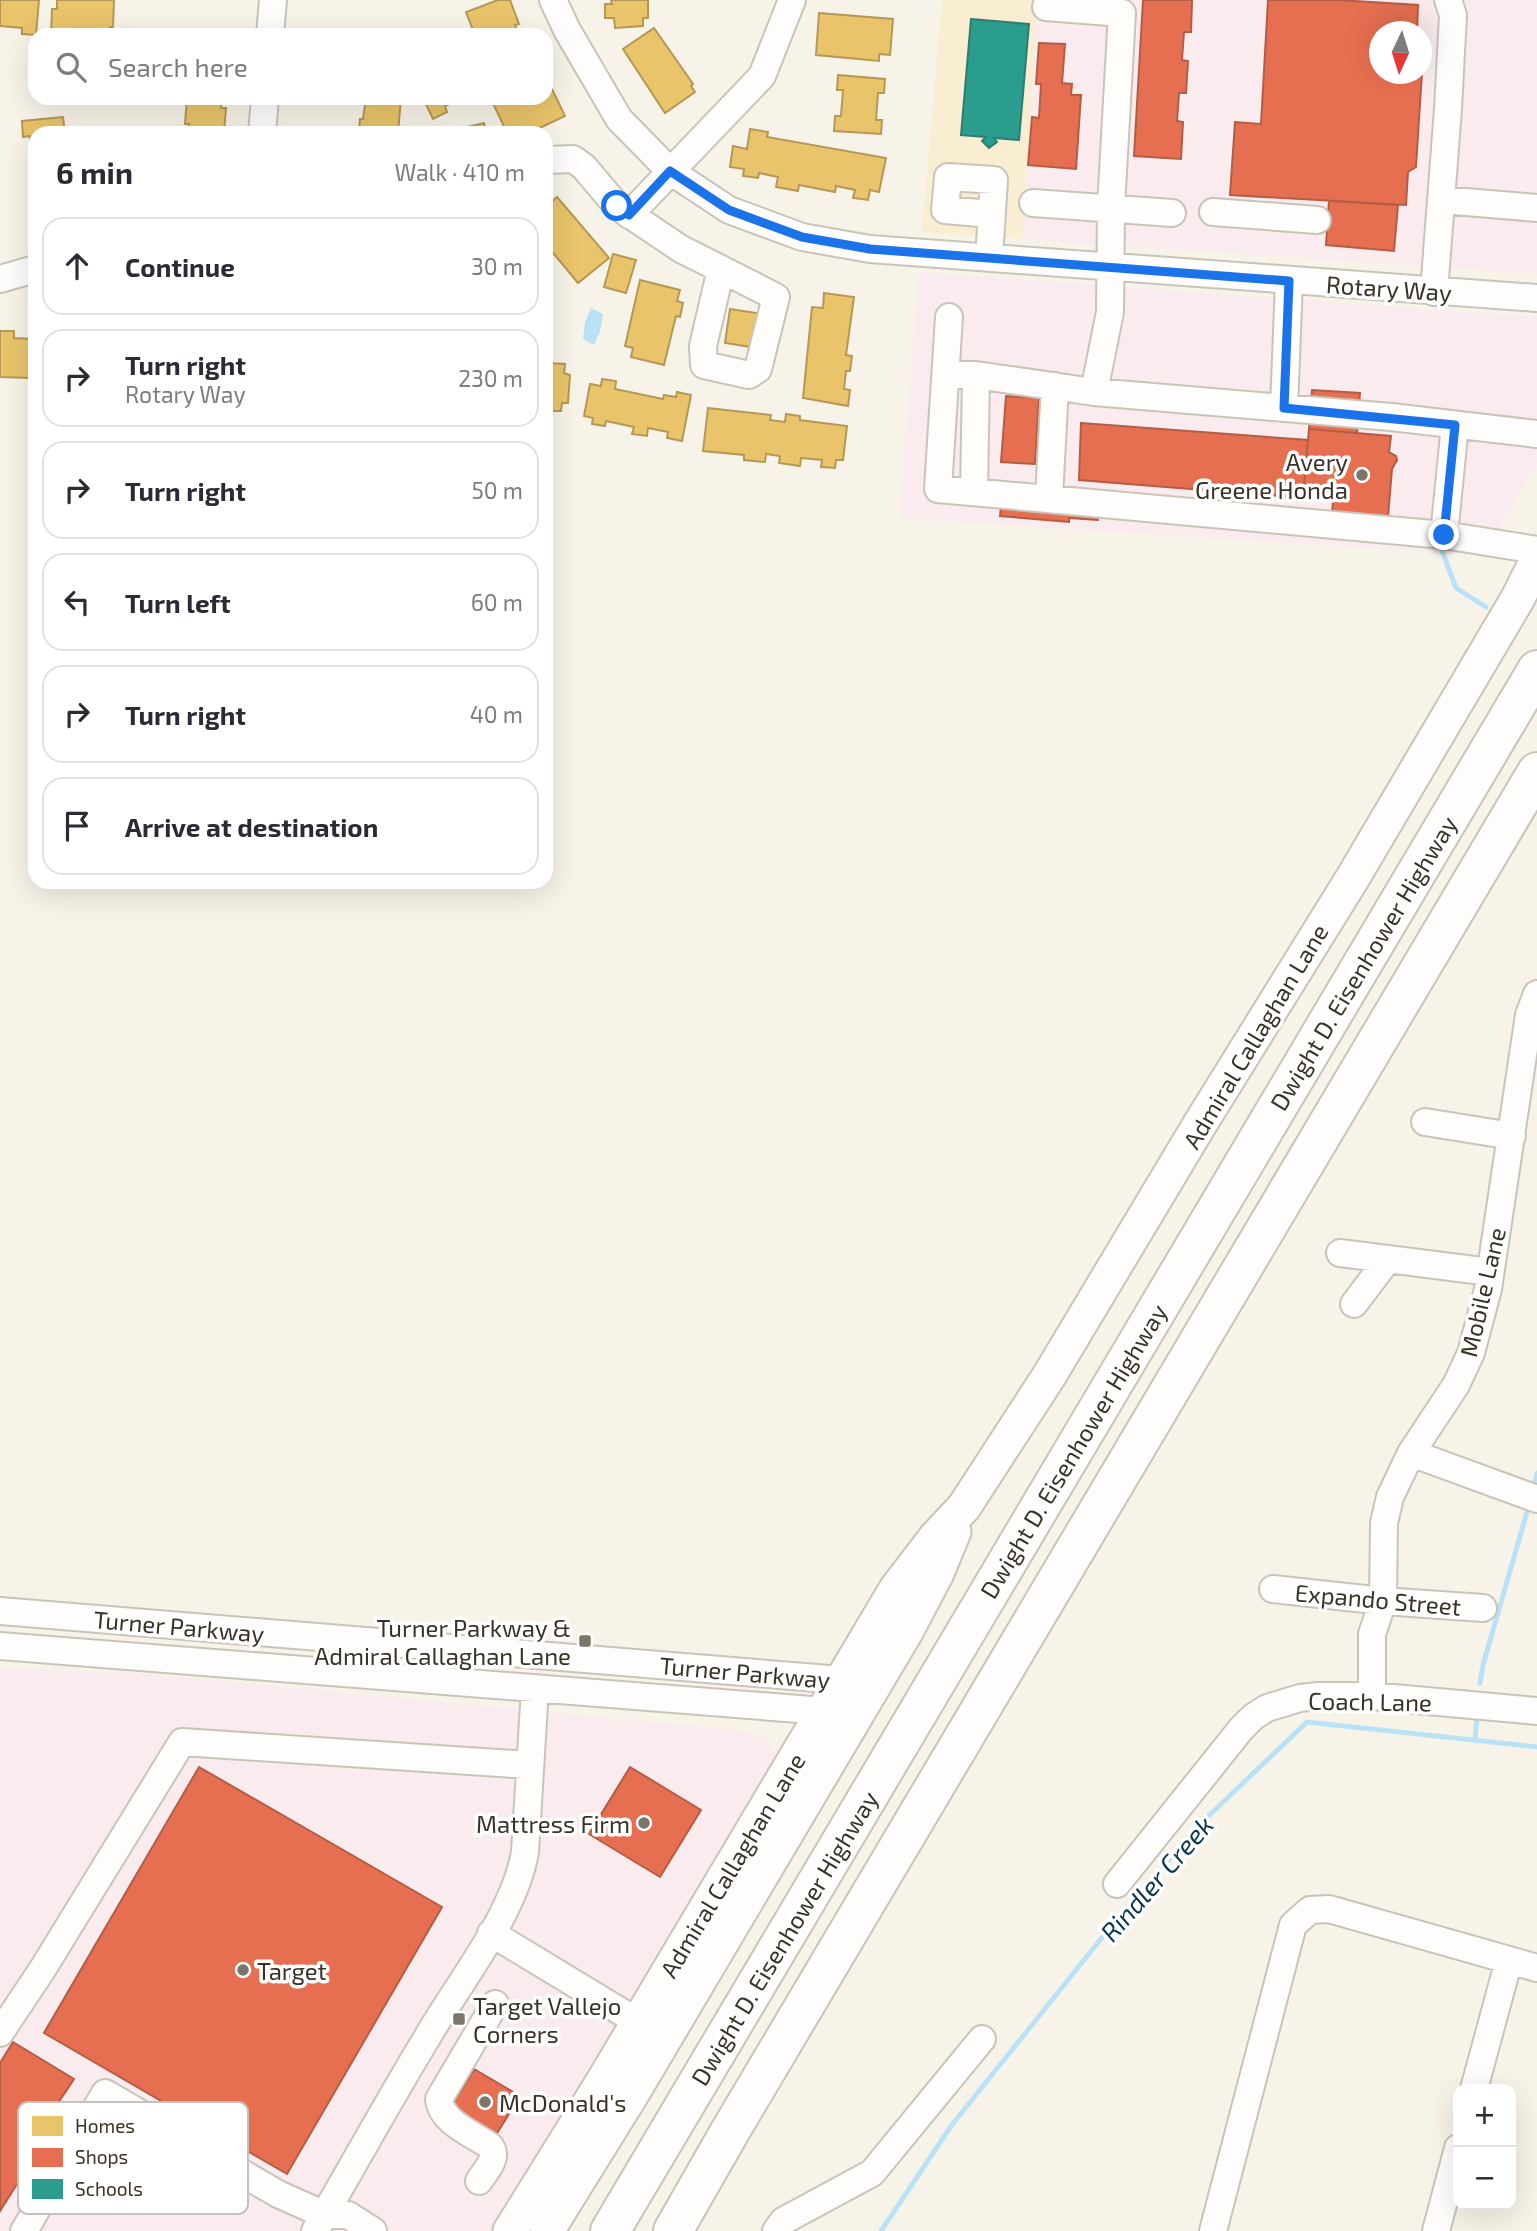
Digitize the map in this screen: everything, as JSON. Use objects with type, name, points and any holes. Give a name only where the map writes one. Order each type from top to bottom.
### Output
[{"type":"highway","name":"Dwight D. Eisenhower Highway","points":[[610,2231],[1537,670]]},
{"type":"highway","name":"Dwight D. Eisenhower Highway","points":[[673,2231],[799,2014],[1537,772]]},
{"type":"main road","name":"Admiral Callaghan Lane","points":[[547,2231],[625,2104],[854,1690],[896,1589],[935,1538],[964,1507],[1049,1376],[1352,878],[1518,598],[1537,560]]},
{"type":"main road","name":"Admiral Callaghan Lane","points":[[510,2231],[824,1711],[854,1690]]},
{"type":"street","points":[[271,28],[273,0]]},
{"type":"street","name":"Rotary Way","points":[[553,0],[567,30],[619,119],[670,171],[729,210],[802,237],[870,249],[1537,298]]},
{"type":"street","points":[[629,215],[762,76],[792,0]]},
{"type":"street","points":[[1434,292],[1453,15],[1448,0]]},
{"type":"street","points":[[1046,7],[1122,13],[1111,207],[1110,312],[1094,392]]},
{"type":"street","points":[[263,126],[264,105]]},
{"type":"street","points":[[553,160],[573,159],[584,167],[617,206],[629,215],[681,249],[721,269]]},
{"type":"street","points":[[1442,200],[1537,208]]},
{"type":"street","points":[[1033,203],[1172,213]]},
{"type":"street","points":[[1213,212],[1317,220]]},
{"type":"street","points":[[989,258],[991,214]]},
{"type":"street","points":[[0,279],[28,271]]},
{"type":"street","points":[[1284,408],[1289,281]]},
{"type":"street","points":[[949,317],[938,489],[1444,535],[1537,550]]},
{"type":"street","points":[[944,375],[976,375],[1094,392],[1537,434]]},
{"type":"street","points":[[974,492],[976,375]]},
{"type":"street","points":[[1049,498],[1055,386]]},
{"type":"street","points":[[1444,535],[1455,425]]},
{"type":"street","name":"Mobile Lane","points":[[1372,1696],[1372,1634],[1383,1601],[1384,1523],[1390,1497],[1412,1453],[1456,1385],[1471,1353],[1490,1272],[1529,1015],[1537,994]]},
{"type":"street","points":[[1425,1122],[1512,1136]]},
{"type":"street","points":[[1340,1253],[1490,1272]]},
{"type":"street","points":[[1354,1304],[1388,1259]]},
{"type":"street","points":[[1412,1453],[1537,1499]]},
{"type":"street","name":"Expando Street","points":[[1273,1589],[1483,1608]]},
{"type":"street","name":"Turner Parkway","points":[[0,1611],[854,1690]]},
{"type":"street","name":"Turner Parkway","points":[[0,1646],[824,1711]]},
{"type":"street","points":[[324,2226],[428,2036],[501,1916],[521,1871],[525,1852],[535,1688]]},
{"type":"street","name":"Coach Lane","points":[[1117,1884],[1241,1729],[1267,1708],[1300,1698],[1343,1695],[1537,1710]]},
{"type":"street","points":[[0,2033],[42,1970],[182,1742],[529,1765]]},
{"type":"street","points":[[1213,2231],[1293,1925],[1310,1910],[1329,1909],[1537,1968]]},
{"type":"street","points":[[491,1933],[638,2022]]},
{"type":"street","points":[[1475,2084],[1509,1960]]},
{"type":"street","points":[[479,2181],[494,2158],[494,2150],[445,2116],[439,2099],[495,2004]]},
{"type":"street","points":[[776,2231],[783,2221],[872,2173],[982,2039]]},
{"type":"street","points":[[100,2102],[105,2094],[119,2102]]},
{"type":"street","points":[[1436,2231],[1453,2167]]},
{"type":"street","points":[[248,2177],[278,2194],[324,2226]]},
{"type":"street","points":[[24,2231],[34,2214]]},
{"type":"street","points":[[324,2226],[348,2215],[373,2231]]},
{"type":"shaded area","points":[[942,0],[1038,0],[1022,239],[922,232]]},
{"type":"shaded area","points":[[1038,0],[1537,0],[1537,274],[1022,239]]},
{"type":"shaded area","points":[[919,272],[1537,317],[1537,464],[1483,555],[899,518]]},
{"type":"shaded area","points":[[0,1668],[148,1674],[736,1730],[765,1738],[775,1752],[770,1780],[496,2231],[0,2231]]},
{"type":"water","points":[[591,308],[603,314],[600,332],[594,345],[583,339],[585,322]]},
{"type":"building: Homes","points":[[0,0],[39,0],[37,28],[28,28],[28,34],[22,34],[22,28],[0,26]]},
{"type":"building: Homes","points":[[57,0],[114,0],[113,27],[51,28],[52,9],[57,9]]},
{"type":"building: Homes","points":[[498,0],[510,0],[519,24],[515,25],[516,28],[472,28],[466,12]]},
{"type":"building: Homes","points":[[611,0],[648,0],[648,18],[643,18],[643,26],[615,28],[614,18],[605,18],[605,4],[612,4]]},
{"type":"building: Homes","points":[[819,13],[893,19],[890,55],[879,54],[879,61],[816,55]]},
{"type":"building: Homes","points":[[654,28],[693,84],[691,86],[695,92],[665,113],[623,49]]},
{"type":"building: Homes","points":[[838,75],[885,79],[884,93],[878,93],[876,120],[882,120],[881,134],[834,131],[835,116],[841,116],[843,90],[837,90]]},
{"type":"building: Homes","points":[[553,91],[565,116],[544,126],[504,126],[494,105],[553,105]]},
{"type":"building: Homes","points":[[186,105],[221,105],[221,108],[226,108],[225,126],[185,124]]},
{"type":"building: Homes","points":[[365,105],[400,105],[399,126],[359,126],[360,119],[363,119]]},
{"type":"building: Homes","points":[[426,105],[447,105],[445,106],[447,112],[433,119]]},
{"type":"building: Homes","points":[[63,117],[64,126],[28,126],[28,136],[23,137],[22,121]]},
{"type":"building: Homes","points":[[750,129],[768,132],[767,137],[886,158],[879,192],[870,190],[868,200],[853,198],[855,190],[836,186],[835,192],[799,185],[798,191],[776,187],[778,177],[759,173],[758,178],[743,176],[744,169],[730,167],[733,146],[747,149]]},
{"type":"building: Homes","points":[[557,197],[609,258],[578,283],[553,253],[553,201]]},
{"type":"building: Homes","points":[[613,254],[636,260],[626,293],[604,287]]},
{"type":"building: Homes","points":[[640,280],[680,290],[677,301],[683,303],[680,317],[676,316],[664,365],[631,357],[633,348],[625,346]]},
{"type":"building: Homes","points":[[824,293],[854,297],[846,355],[852,356],[850,371],[846,371],[844,389],[850,390],[848,406],[803,398],[812,307],[823,308]]},
{"type":"building: Homes","points":[[730,309],[763,314],[758,348],[725,343]]},
{"type":"building: Homes","points":[[0,331],[14,331],[14,338],[28,339],[28,378],[0,377]]},
{"type":"building: Homes","points":[[553,363],[565,364],[564,373],[570,375],[568,403],[562,403],[561,411],[553,411]]},
{"type":"building: Homes","points":[[602,379],[616,381],[615,389],[663,399],[664,395],[676,397],[677,392],[691,395],[682,441],[667,438],[668,432],[648,428],[647,436],[632,434],[634,427],[606,421],[605,426],[592,424],[593,418],[584,416],[590,384],[601,386]]},
{"type":"building: Homes","points":[[708,408],[771,415],[770,420],[785,422],[786,414],[800,416],[800,420],[847,426],[843,460],[836,460],[835,468],[821,467],[822,460],[801,458],[800,466],[779,463],[780,456],[766,454],[765,462],[744,460],[744,455],[703,451]]},
{"type":"building: Shops","points":[[1143,0],[1192,0],[1191,32],[1184,32],[1182,60],[1188,61],[1186,93],[1179,93],[1177,121],[1183,122],[1181,159],[1134,156]]},
{"type":"building: Shops","points":[[1268,0],[1339,0],[1418,5],[1417,21],[1369,21],[1369,84],[1421,84],[1416,167],[1408,172],[1406,205],[1230,195],[1235,122],[1261,124]]},
{"type":"building: Shops","points":[[1039,43],[1065,44],[1062,83],[1072,84],[1071,95],[1081,95],[1076,169],[1028,165],[1032,117],[1039,118],[1041,84],[1036,84]]},
{"type":"building: Shops","points":[[1329,201],[1398,205],[1394,251],[1326,245]]},
{"type":"building: Shops","points":[[1312,390],[1360,393],[1357,433],[1309,429]]},
{"type":"building: Shops","points":[[1006,396],[1039,398],[1035,464],[1001,462]]},
{"type":"building: Shops","points":[[1081,423],[1308,440],[1303,498],[1079,480]]},
{"type":"building: Shops","points":[[1309,429],[1391,436],[1389,452],[1396,456],[1397,460],[1392,469],[1388,517],[1332,513],[1333,501],[1303,498]]},
{"type":"building: Shops","points":[[1002,495],[1099,503],[1098,520],[1069,518],[1069,522],[1000,516]]},
{"type":"building: Shops","name":"Target","points":[[199,1767],[442,1907],[287,2174],[248,2151],[248,2102],[163,2102],[44,2033]]},
{"type":"building: Shops","points":[[630,1767],[701,1810],[660,1877],[589,1834]]},
{"type":"building: Shops","points":[[13,2042],[74,2079],[59,2102],[18,2102],[18,2182],[0,2211],[0,2063]]},
{"type":"building: Shops","name":"McDonald's","points":[[474,2069],[520,2096],[496,2135],[450,2108]]},
{"type":"building: Schools","points":[[971,19],[1029,24],[1019,140],[994,138],[997,142],[989,148],[982,141],[986,137],[961,135]]},
{"type":"waterway","points":[[1441,548],[1456,588],[1486,607]]},
{"type":"waterway","points":[[1535,1482],[1537,1473]]},
{"type":"waterway","points":[[1480,1683],[1527,1512]]},
{"type":"waterway","points":[[1475,1740],[1477,1715]]},
{"type":"waterway","name":"Rindler Creek","points":[[881,2231],[951,2126],[1116,1920],[1201,1823],[1307,1722],[1537,1747]]},
{"type":"place","name":"Avery Greene Honda","points":[[1362,475]]},
{"type":"place","name":"Turner Parkway & Admiral Callaghan Lane","points":[[585,1641]]},
{"type":"place","name":"Mattress Firm","points":[[644,1823]]},
{"type":"place","name":"Target","points":[[243,1970]]},
{"type":"place","name":"Target Vallejo Corners","points":[[459,2019]]},
{"type":"place","name":"McDonald's","points":[[485,2102]]},
{"type":"route","points":[[617,206],[629,215],[670,171],[729,210],[802,237],[870,249],[1289,281],[1284,408],[1455,425],[1444,535]]}]
